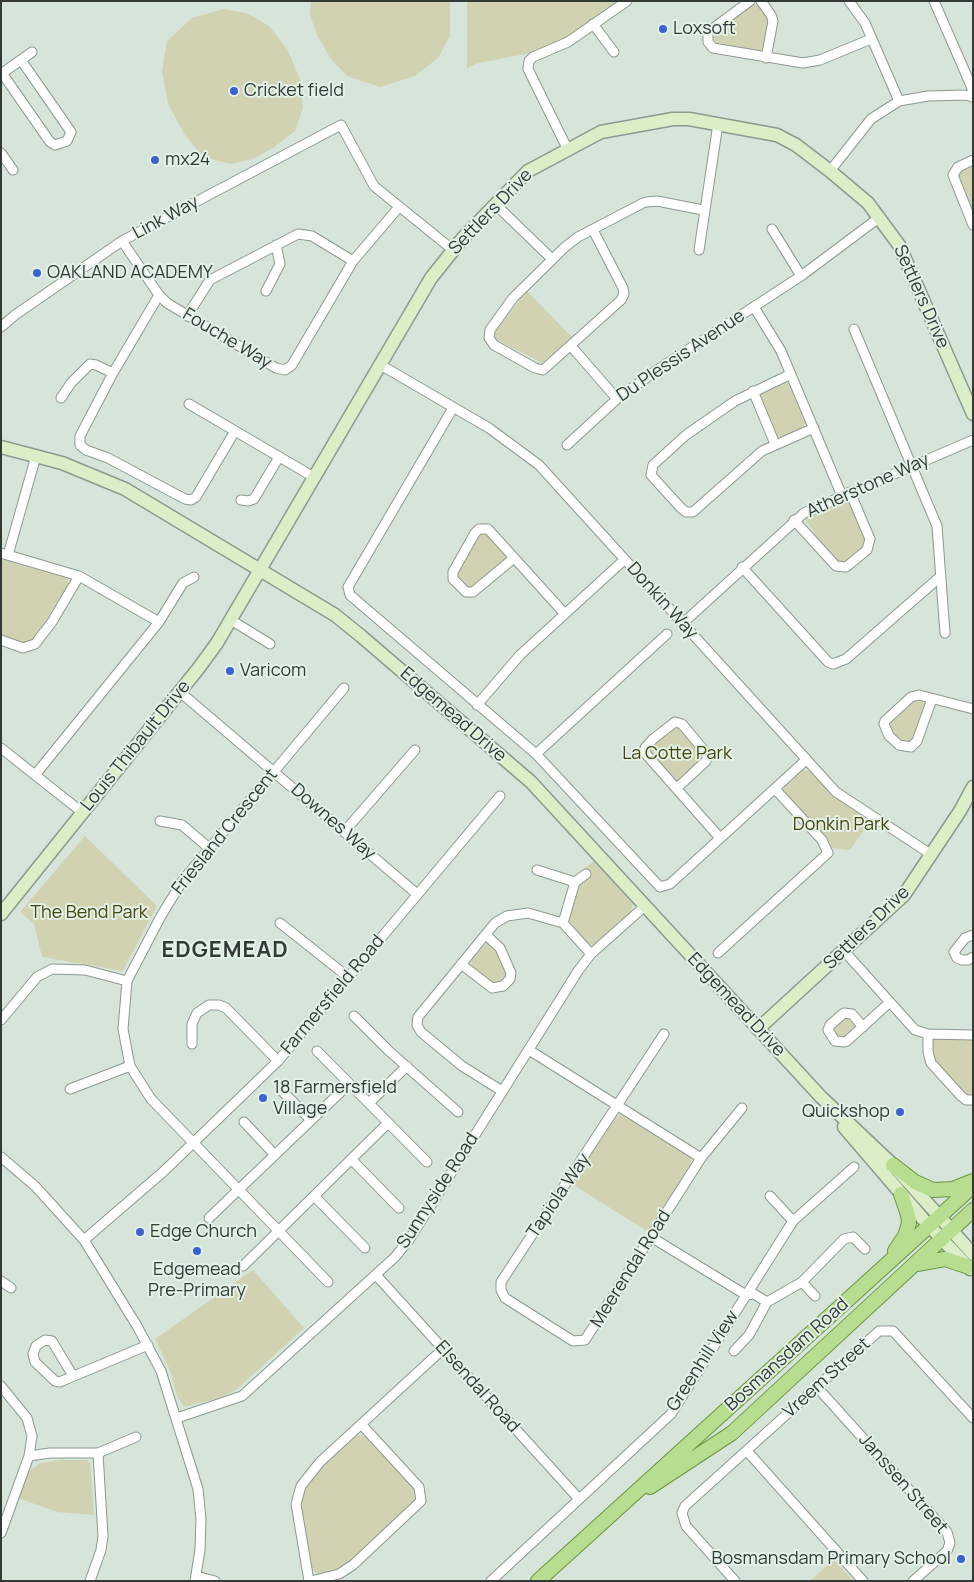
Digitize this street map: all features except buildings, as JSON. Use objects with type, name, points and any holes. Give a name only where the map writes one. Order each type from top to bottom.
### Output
[{"type":"main road","points":[[893,1165],[915,1182],[933,1190],[953,1189],[973,1181]]},
{"type":"main road","name":"Bosmansdam Road","points":[[538,1581],[973,1186]]},
{"type":"main road","points":[[883,1269],[902,1242],[908,1226],[908,1214],[901,1194]]},
{"type":"main road","name":"Bosmansdam Road","points":[[601,1522],[656,1482],[700,1456],[732,1434],[973,1210]]},
{"type":"main road","points":[[913,1265],[942,1259],[971,1264]]},
{"type":"street","points":[[568,150],[531,76],[528,63],[533,57],[568,42],[627,1]]},
{"type":"street","points":[[750,1],[710,30],[707,35],[708,42],[716,50],[795,63],[812,63],[871,39]]},
{"type":"street","points":[[761,1],[773,21],[766,58]]},
{"type":"street","points":[[848,1],[861,17],[898,101]]},
{"type":"street","points":[[830,171],[870,120],[898,101],[928,96],[965,94],[973,97],[967,74],[934,1]]},
{"type":"street","points":[[593,24],[614,52]]},
{"type":"street","points":[[21,60],[71,132],[67,141],[55,145],[50,142],[2,74],[21,60],[32,52]]},
{"type":"street","name":"Settlers Drive","points":[[258,569],[431,278],[453,250],[528,171],[602,132],[614,128],[678,118],[718,124],[782,137],[830,171],[868,202],[880,217],[908,261],[973,414]]},
{"type":"street","points":[[699,250],[703,210],[718,124]]},
{"type":"street","name":"Link Way","points":[[3,322],[122,241],[341,125],[370,180],[399,207]]},
{"type":"street","points":[[1,153],[13,170]]},
{"type":"street","points":[[973,160],[958,166],[953,175],[973,225]]},
{"type":"street","points":[[593,230],[624,294],[621,300],[546,369],[537,370],[494,345],[489,335],[497,319],[513,298],[565,246],[593,230],[646,202],[657,201],[703,210]]},
{"type":"street","points":[[495,204],[552,259]]},
{"type":"street","points":[[399,207],[453,250]]},
{"type":"street","name":"Fouche Way","points":[[122,241],[159,296],[167,303],[276,368],[285,370],[292,365],[353,262],[399,207]]},
{"type":"street","name":"Du Plessis Avenue","points":[[567,445],[617,398],[801,276],[880,217]]},
{"type":"street","points":[[772,229],[801,276]]},
{"type":"street","points":[[188,316],[210,280],[294,235],[306,234],[353,262]]},
{"type":"street","points":[[266,291],[280,264],[276,245]]},
{"type":"street","points":[[159,296],[113,373],[80,436],[80,445],[86,450],[108,458],[185,499],[191,500],[196,496],[235,431]]},
{"type":"street","points":[[754,307],[780,351],[814,428],[870,539],[867,550],[846,568],[836,566],[794,520]]},
{"type":"street","points":[[854,329],[938,526],[945,633]]},
{"type":"street","points":[[571,346],[617,398]]},
{"type":"street","points":[[61,398],[70,383],[90,364],[96,364],[113,373]]},
{"type":"street","name":"Donkin Way","points":[[379,364],[495,433],[539,465],[836,792],[932,855]]},
{"type":"street","points":[[791,374],[753,391],[686,434],[653,465],[651,475],[686,512],[693,512],[755,457],[775,444],[814,428]]},
{"type":"street","points":[[753,391],[775,444]]},
{"type":"street","points":[[189,404],[312,476]]},
{"type":"street","name":"Edgemead Drive","points":[[453,408],[348,587],[348,592],[536,754],[657,885],[663,887],[670,884],[720,838]]},
{"type":"street","name":"Atherstone Way","points":[[682,624],[794,520],[804,513],[973,440]]},
{"type":"street","name":"Edgemead Drive","points":[[1,447],[89,473],[125,489],[335,615],[531,782],[821,1097],[893,1165],[934,1222]]},
{"type":"street","points":[[36,456],[4,554],[79,576],[161,619]]},
{"type":"street","points":[[241,500],[248,501],[254,499],[279,457]]},
{"type":"street","points":[[514,558],[473,592],[466,592],[453,579],[453,572],[479,529],[485,528],[491,531],[566,614]]},
{"type":"street","points":[[477,705],[520,655],[624,560]]},
{"type":"street","points":[[742,568],[828,662],[833,664],[846,659],[941,576]]},
{"type":"street","name":"Louis Thibault Drive","points":[[1,914],[198,669],[230,620],[258,569]]},
{"type":"street","points":[[1,640],[26,648],[35,644],[52,622],[79,576]]},
{"type":"street","points":[[35,775],[161,619],[184,583],[194,577]]},
{"type":"street","points":[[230,620],[270,644]]},
{"type":"street","points":[[536,754],[667,634]]},
{"type":"street","name":"Friesland Crescent","points":[[328,1282],[151,1099],[130,1066],[123,1029],[127,981],[165,909],[183,880],[344,688]]},
{"type":"street","name":"Downes Way","points":[[180,692],[417,894]]},
{"type":"street","points":[[932,699],[917,741],[911,747],[899,745],[886,730],[885,721],[911,697],[919,695],[973,709]]},
{"type":"street","points":[[677,788],[706,761],[708,755],[682,724],[675,722],[653,739],[644,751],[720,838],[806,760]]},
{"type":"street","points":[[1,748],[83,813]]},
{"type":"street","points":[[344,832],[415,750]]},
{"type":"street","points":[[718,953],[828,853],[822,840],[775,789]]},
{"type":"street","name":"Settlers Drive","points":[[758,1029],[904,895],[932,855],[972,789]]},
{"type":"street","name":"Farmersfield Road","points":[[84,1240],[193,1143],[278,1061],[500,796]]},
{"type":"street","points":[[160,821],[182,825],[209,848]]},
{"type":"street","points":[[536,870],[574,882]]},
{"type":"street","points":[[563,923],[574,882],[586,874]]},
{"type":"street","name":"Sunnyside Road","points":[[177,1418],[242,1396],[376,1275],[405,1245],[578,971],[591,954],[645,906]]},
{"type":"street","points":[[502,1091],[462,1066],[417,1027],[418,1017],[501,919],[518,913],[528,913],[563,923],[591,954]]},
{"type":"street","points":[[280,923],[348,977]]},
{"type":"street","points":[[461,964],[492,988],[499,988],[510,979],[511,972],[500,948],[486,935]]},
{"type":"street","points":[[973,935],[965,938],[954,952],[957,958],[962,960],[968,960],[973,957]]},
{"type":"street","points":[[844,951],[915,1030],[928,1034],[973,1035]]},
{"type":"street","points":[[1,1020],[37,977],[52,969],[85,970],[127,981]]},
{"type":"street","points":[[863,1027],[890,1002]]},
{"type":"street","points":[[192,1044],[192,1024],[194,1018],[201,1008],[214,1004],[226,1008],[278,1061]]},
{"type":"street","points":[[354,1016],[389,1051],[458,1112]]},
{"type":"street","name":"Tapiola Way","points":[[501,1287],[501,1282],[664,1034]]},
{"type":"street","points":[[928,1034],[928,1052],[932,1063],[961,1096],[966,1100],[973,1100]]},
{"type":"street","points":[[529,1050],[700,1158]]},
{"type":"street","points":[[317,1051],[427,1162]]},
{"type":"street","points":[[70,1089],[130,1066]]},
{"type":"street","points":[[369,1103],[406,1066]]},
{"type":"street","points":[[209,1218],[349,1084]]},
{"type":"street","points":[[280,1088],[311,1120]]},
{"type":"street","name":"Edgemead Drive","points":[[821,1097],[901,1194],[934,1222]]},
{"type":"street","name":"Meerendal Road","points":[[501,1287],[505,1298],[573,1341],[582,1342],[588,1338],[700,1158],[742,1108]]},
{"type":"street","points":[[244,1122],[275,1155]]},
{"type":"street","points":[[243,1266],[388,1123]]},
{"type":"street","points":[[351,1159],[399,1208]]},
{"type":"street","points":[[3,1161],[35,1186],[84,1240],[148,1345],[161,1371],[198,1489],[201,1519],[195,1578],[215,1581]]},
{"type":"street","name":"Greenhill View","points":[[491,1581],[676,1407],[793,1221],[854,1167]]},
{"type":"street","points":[[314,1196],[366,1248]]},
{"type":"street","points":[[770,1196],[793,1221]]},
{"type":"street","points":[[934,1222],[947,1234],[971,1264]]},
{"type":"street","points":[[651,1237],[746,1295],[754,1294],[767,1302]]},
{"type":"street","points":[[734,1351],[749,1334],[767,1302],[802,1282],[847,1238],[853,1237],[865,1249]]},
{"type":"street","name":"Elsendal Road","points":[[376,1275],[579,1499]]},
{"type":"street","points":[[1,1281],[11,1288]]},
{"type":"street","points":[[802,1282],[815,1296]]},
{"type":"street","name":"Vreem Street","points":[[735,1581],[688,1529],[682,1517],[685,1506],[879,1331],[888,1330],[896,1334],[973,1418]]},
{"type":"street","points":[[73,1376],[52,1341],[45,1340],[36,1346],[33,1351],[34,1360],[55,1381],[60,1382],[148,1345]]},
{"type":"street","points":[[362,1424],[419,1487],[421,1501],[353,1566],[339,1574],[310,1581],[298,1515],[298,1495],[310,1472],[443,1349]]},
{"type":"street","points":[[1,1386],[27,1418],[32,1436],[29,1456],[2,1528]]},
{"type":"street","name":"Janssen Street","points":[[817,1387],[947,1532],[950,1543],[947,1551],[913,1581]]},
{"type":"street","points":[[29,1456],[50,1452],[98,1453],[136,1437]]},
{"type":"street","points":[[747,1451],[863,1581]]},
{"type":"street","points":[[90,1581],[101,1550],[103,1536],[98,1453]]},
{"type":"green space","name":"Cricket field","points":[[311,1],[450,1],[450,36],[438,58],[415,76],[380,87],[347,76],[331,59],[318,37],[310,15]]},
{"type":"green space","points":[[467,1],[621,1],[558,42],[531,53],[478,63],[467,68]]},
{"type":"green space","points":[[752,4],[759,4],[770,21],[764,53],[713,45],[711,35]]},
{"type":"green space","name":"Cricket field","points":[[224,9],[249,14],[269,26],[287,49],[300,79],[303,108],[295,131],[273,148],[253,159],[230,164],[203,157],[185,135],[168,104],[162,71],[167,41],[192,18]]},
{"type":"green space","points":[[973,163],[973,215],[957,178],[958,172]]},
{"type":"green space","points":[[527,291],[572,337],[542,363],[497,340],[495,336],[495,332]]},
{"type":"green space","points":[[782,382],[791,384],[807,421],[801,430],[781,437],[775,435],[759,397],[761,392]]},
{"type":"green space","points":[[842,501],[851,504],[867,539],[867,545],[840,566],[815,539],[814,532],[805,519]]},
{"type":"green space","points":[[487,533],[505,552],[505,559],[470,589],[466,588],[456,577],[456,572],[479,534]]},
{"type":"green space","points":[[1,557],[64,575],[68,580],[68,587],[33,641],[25,643],[1,635]]},
{"type":"green space","points":[[922,699],[926,706],[913,741],[907,744],[893,738],[887,723],[911,700]]},
{"type":"green space","name":"La Cotte Park","points":[[675,726],[679,727],[704,756],[681,780],[676,781],[671,780],[650,753],[653,745]]},
{"type":"green space","name":"Donkin Park","points":[[801,770],[811,771],[833,794],[870,821],[850,850],[832,848],[785,795],[783,790],[785,784]]},
{"type":"green space","name":"The Bend Park","points":[[85,836],[157,906],[123,971],[42,957],[34,924],[20,912]]},
{"type":"green space","points":[[595,860],[633,904],[630,914],[593,945],[588,944],[568,919],[578,885],[588,874],[584,869]]},
{"type":"green space","points":[[487,943],[494,946],[506,971],[505,978],[500,983],[494,984],[471,966],[472,959]]},
{"type":"green space","points":[[850,1016],[857,1026],[844,1039],[837,1039],[831,1028],[843,1017]]},
{"type":"green space","points":[[935,1038],[973,1039],[973,1097],[966,1096],[933,1060],[931,1055],[932,1041]]},
{"type":"green space","points":[[621,1115],[688,1155],[691,1160],[690,1167],[650,1233],[572,1184],[616,1117]]},
{"type":"green space","points":[[253,1270],[304,1328],[236,1390],[222,1397],[184,1407],[177,1396],[170,1370],[155,1339]]},
{"type":"green space","points":[[355,1435],[367,1436],[416,1490],[418,1494],[416,1502],[343,1568],[318,1574],[311,1568],[301,1509],[304,1489],[316,1471]]},
{"type":"green space","points":[[61,1460],[86,1460],[90,1462],[94,1515],[57,1512],[18,1498],[26,1476],[33,1468],[41,1463]]},
{"type":"green space","points":[[834,1559],[853,1581],[810,1581]]},
{"type":"place","name":"Loxsoft","points":[[663,29]]},
{"type":"place","name":"Cricket field","points":[[234,91]]},
{"type":"place","name":"mx24","points":[[155,160]]},
{"type":"place","name":"OAKLAND ACADEMY","points":[[37,273]]},
{"type":"place","name":"Varicom","points":[[230,671]]},
{"type":"place","name":"18 Farmersfield Village","points":[[263,1098]]},
{"type":"place","name":"Quickshop","points":[[900,1112]]},
{"type":"place","name":"Edge Church","points":[[140,1232]]},
{"type":"place","name":"Edgemead Pre-Primary","points":[[197,1251]]},
{"type":"place","name":"Bosmansdam Primary School","points":[[961,1559]]},
{"type":"district","name":"EDGEMEAD","points":[[225,951]]}]
